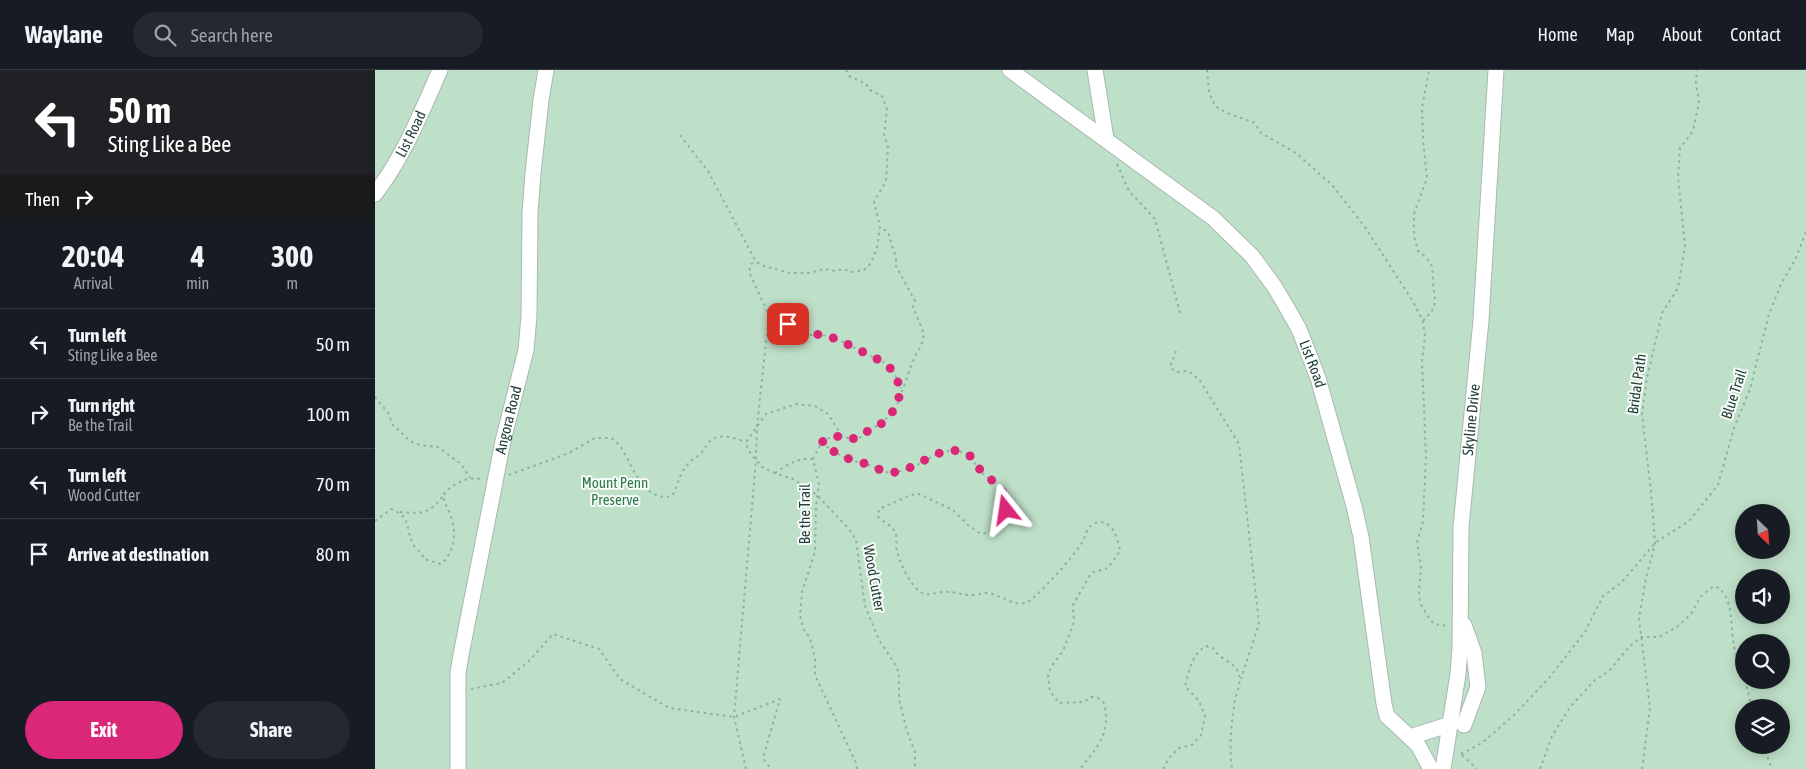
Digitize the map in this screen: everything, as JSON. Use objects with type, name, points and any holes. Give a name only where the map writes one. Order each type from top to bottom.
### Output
[{"type":"street","name":"List Road","points":[[375,194],[412,136],[440,70]]},
{"type":"street","name":"Angora Road","points":[[458,769],[458,673],[495,480],[508,418],[523,367],[528,336],[530,213],[541,100],[547,70]]},
{"type":"street","name":"List Road","points":[[1010,70],[1187,198],[1234,236],[1252,256],[1274,286],[1299,329],[1309,352],[1323,391],[1354,506],[1361,537],[1387,716],[1418,745],[1431,769]]},
{"type":"street","points":[[1095,70],[1106,139]]},
{"type":"street","name":"Skyline Drive","points":[[1443,769],[1446,752],[1457,724],[1454,698],[1459,665],[1461,528],[1481,320],[1496,70]]},
{"type":"street","points":[[1410,737],[1457,724],[1472,701],[1478,687],[1474,653],[1460,612]]},
{"type":"street","points":[[1454,698],[1472,701]]},
{"type":"path","points":[[680,135],[708,171],[756,262],[791,273],[809,274],[824,269],[843,269],[853,272],[864,270],[871,263],[877,248],[880,227],[874,202],[886,181],[888,147],[884,135],[887,110],[882,96],[871,90],[866,84],[849,76],[846,70]]},
{"type":"path","points":[[1207,70],[1209,92],[1215,106],[1255,123],[1261,133],[1296,153],[1332,185],[1365,227],[1423,321],[1425,336],[1422,360],[1425,457],[1423,521],[1417,543],[1421,568],[1419,590],[1421,603],[1434,624],[1460,628]]},
{"type":"path","points":[[1423,321],[1433,311],[1436,298],[1433,281],[1434,270],[1429,260],[1418,251],[1414,236],[1413,214],[1427,178],[1422,108],[1429,70]]},
{"type":"path","name":"Bridal Path","points":[[1642,769],[1650,708],[1639,618],[1655,543],[1651,490],[1641,414],[1662,312],[1678,288],[1685,246],[1679,187],[1679,158],[1680,148],[1693,131],[1699,102],[1696,82],[1697,70]]},
{"type":"path","points":[[1106,139],[1129,191],[1155,219],[1180,313]]},
{"type":"path","points":[[775,474],[793,461],[803,458],[813,459],[822,442],[831,437],[842,436],[851,439],[861,437],[870,429],[881,424],[896,408],[901,390],[921,346],[924,334],[913,307],[915,301],[897,266],[888,232],[880,227]]},
{"type":"path","name":"Blue Trail","points":[[1461,754],[1482,743],[1514,715],[1549,678],[1585,632],[1603,596],[1622,582],[1655,543],[1689,521],[1718,485],[1734,428],[1749,389],[1769,314],[1806,232]]},
{"type":"path","points":[[756,262],[751,264],[749,272],[769,315],[779,322],[788,324],[811,335],[823,334],[841,341],[885,363],[894,372],[901,390]]},
{"type":"path","points":[[746,769],[734,717],[756,460],[757,426],[769,315]]},
{"type":"path","points":[[1176,351],[1170,367],[1176,372],[1188,371],[1199,379],[1239,444],[1259,624],[1234,704],[1229,752],[1232,769]]},
{"type":"path","points":[[375,397],[389,414],[392,424],[410,441],[420,445],[439,447],[461,464],[470,478]]},
{"type":"path","points":[[375,521],[391,509],[400,512],[422,513],[434,508],[451,486],[470,478],[495,480],[569,453],[595,438],[611,438],[621,446],[640,481],[652,494],[664,498],[672,496],[691,460],[701,453],[710,440],[719,437],[733,437],[746,442],[767,414],[781,408],[796,404],[815,406],[829,414],[842,436]]},
{"type":"path","name":"Wood Cutter","points":[[746,442],[748,450],[763,467],[775,474],[793,479],[817,495],[849,529],[856,540],[865,606],[879,640],[897,667],[899,699],[907,731],[915,752],[915,769]]},
{"type":"path","points":[[822,442],[834,454],[861,464],[874,466],[885,472],[896,472],[912,467],[938,453],[954,451],[966,453],[975,460],[981,472],[1001,489],[1007,499],[1006,510],[1001,520],[990,532],[981,534],[969,526],[953,510],[919,494],[911,495],[879,510],[878,517],[896,533],[896,550],[914,587],[924,594],[946,592],[973,596],[983,593],[996,594],[1015,603],[1026,604],[1036,597],[1082,543],[1087,530],[1093,524],[1101,522],[1108,524],[1114,530],[1119,541],[1120,551],[1108,568],[1091,573],[1084,584],[1073,605],[1074,622],[1063,651],[1051,667],[1048,676],[1050,691],[1059,703],[1084,702],[1091,697],[1098,698],[1104,703],[1106,725],[1100,744],[1080,769]]},
{"type":"path","name":"Be the Trail","points":[[813,459],[819,484],[815,552],[802,592],[800,615],[815,658],[815,675],[857,769]]},
{"type":"path","points":[[400,512],[407,522],[413,544],[423,554],[424,559],[441,564],[450,554],[452,548],[453,525],[452,518],[443,502],[443,495]]},
{"type":"path","points":[[1540,769],[1552,736],[1571,706],[1595,680],[1609,670],[1629,647],[1641,637],[1659,637],[1677,627],[1691,614],[1701,596],[1714,586],[1721,588],[1725,594],[1731,612],[1735,648]]},
{"type":"path","points":[[458,692],[502,683],[529,662],[553,634],[599,648],[620,678],[669,708],[734,717],[780,699],[763,758],[771,769]]},
{"type":"path","points":[[1163,769],[1169,758],[1179,748],[1192,744],[1201,735],[1205,716],[1199,701],[1185,686],[1192,659],[1198,651],[1206,646],[1213,648],[1216,654],[1237,668],[1241,679]]},
{"type":"path","points":[[1446,752],[1461,754],[1477,769]]},
{"type":"path","points":[[1766,754],[1772,769]]},
{"type":"green space","name":"Mount Penn Preserve","points":[[375,70],[1806,70],[1806,769],[375,769]]},
{"type":"route","points":[[788,324],[811,335],[823,334],[841,341],[885,363],[894,372],[901,390],[896,408],[881,424],[870,429],[861,437],[851,439],[842,436],[831,437],[822,442],[834,454],[861,464],[874,466],[885,472],[896,472],[912,467],[938,453],[954,451],[966,453],[975,460],[981,472],[1001,489],[1007,499],[1006,510]]}]
